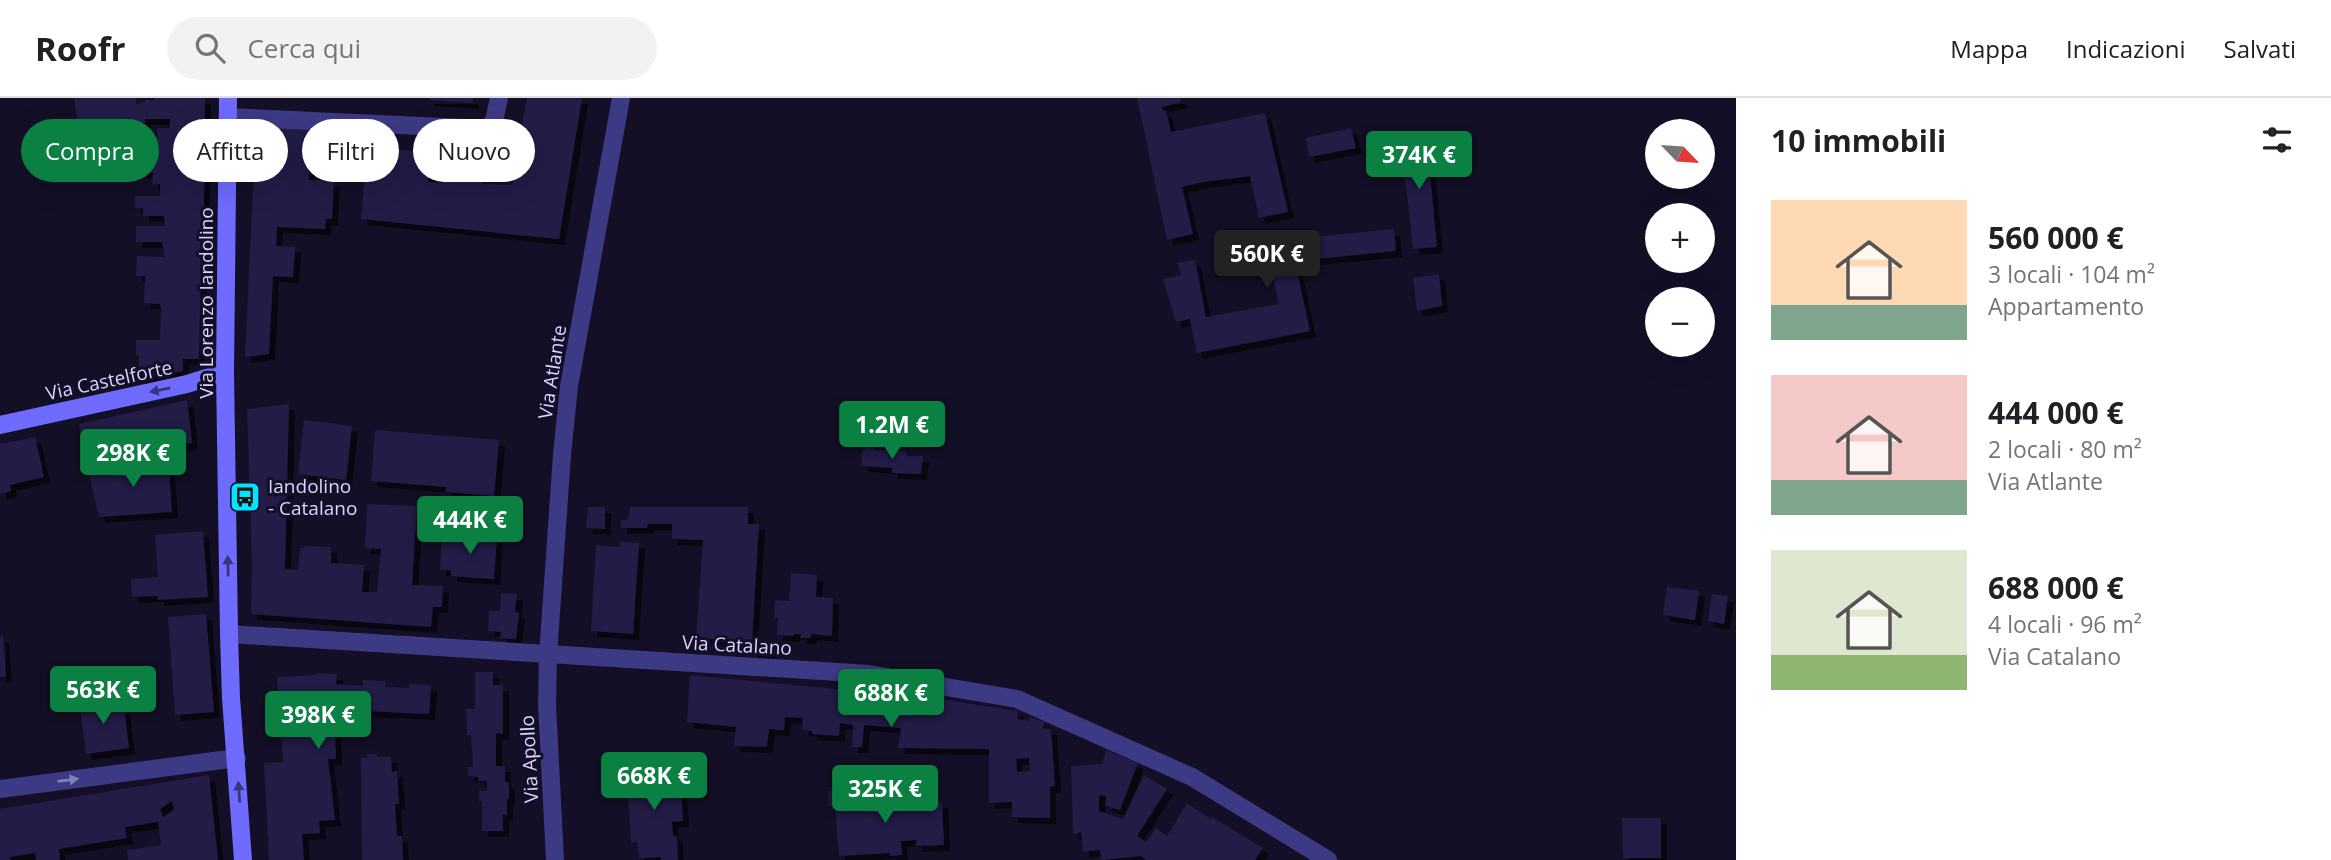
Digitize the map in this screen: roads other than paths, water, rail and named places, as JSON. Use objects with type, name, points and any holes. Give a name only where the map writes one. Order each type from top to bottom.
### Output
[{"type":"main road","name":"Via Lorenzo Iandolino","points":[[228,98],[225,372],[229,634],[243,860]]},
{"type":"main road","name":"Via Castelforte","points":[[0,425],[187,384],[225,372]]},
{"type":"street","points":[[228,117],[486,129],[494,121],[499,98]]},
{"type":"street","name":"Via Atlante","points":[[548,655],[569,386],[621,98]]},
{"type":"street","name":"Via Catalano","points":[[229,634],[869,674],[1017,699],[1192,777],[1328,860]]},
{"type":"street","name":"Via Apollo","points":[[548,655],[547,705],[555,860]]},
{"type":"street","points":[[0,789],[237,758]]},
{"type":"place","name":"Iandolino - Catalano","points":[[245,497]]}]
